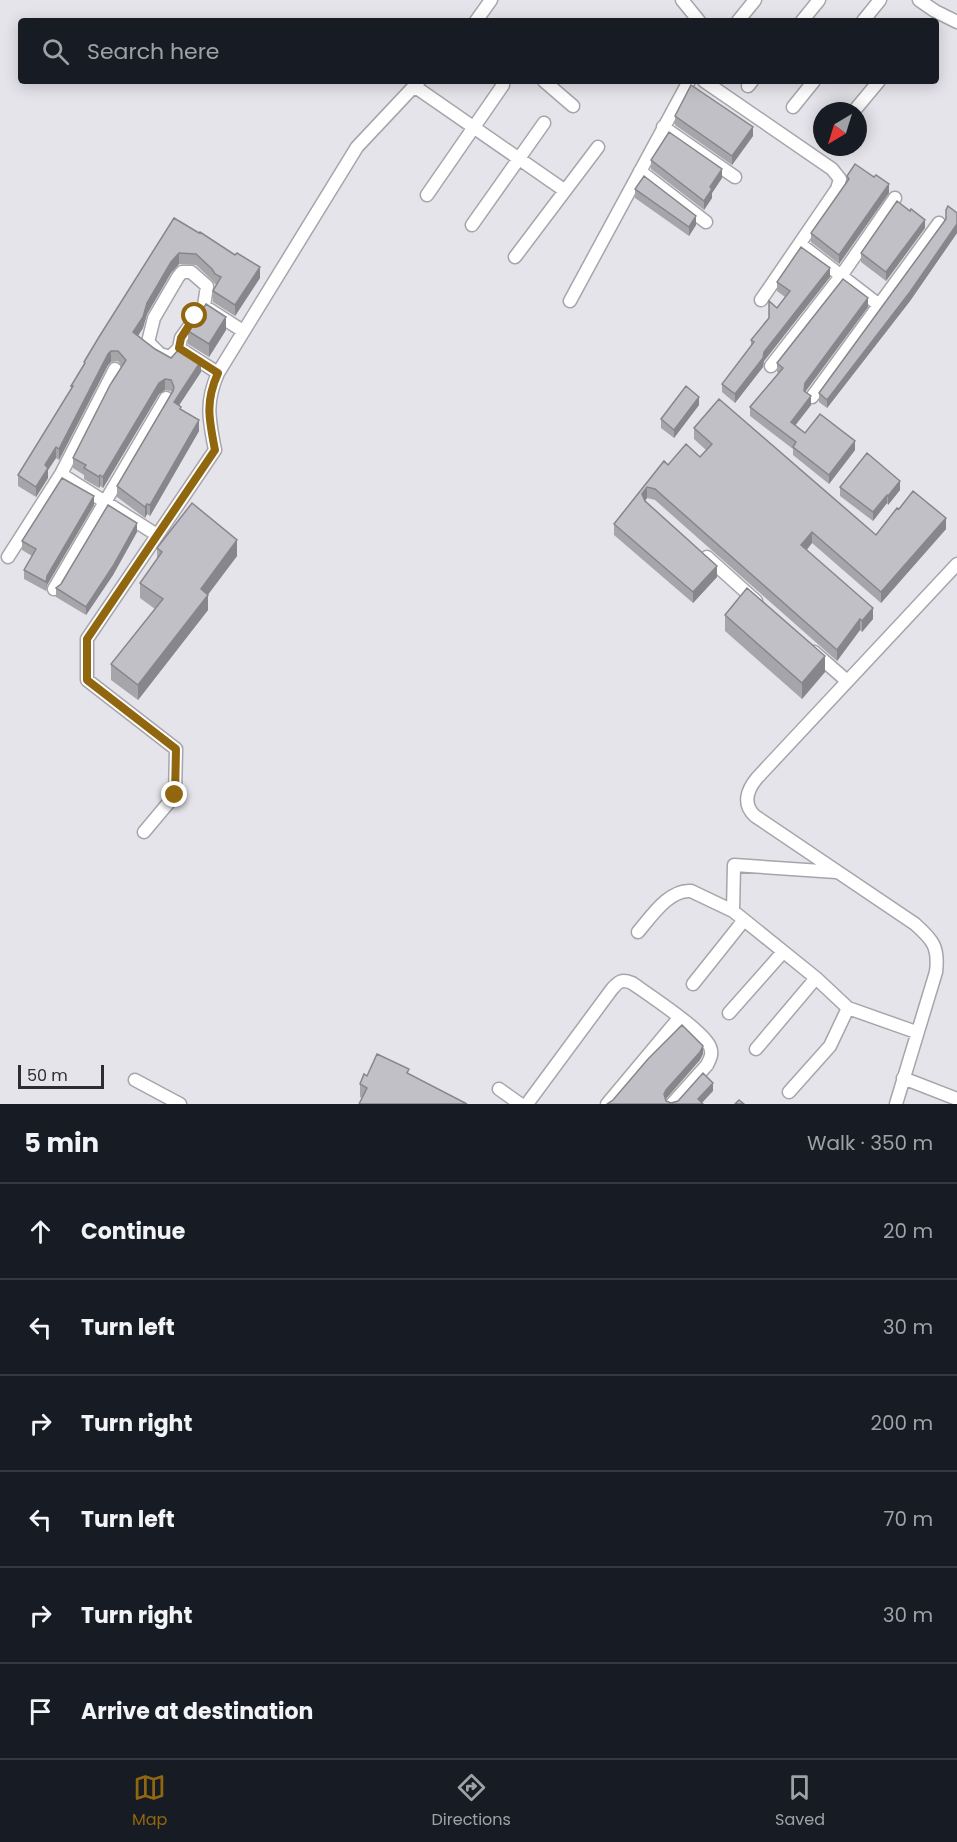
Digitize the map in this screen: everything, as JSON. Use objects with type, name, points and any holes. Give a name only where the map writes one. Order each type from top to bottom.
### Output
[{"type":"street","points":[[478,18],[491,0]]},
{"type":"street","points":[[682,0],[697,18]]},
{"type":"street","points":[[740,18],[755,0]]},
{"type":"street","points":[[804,18],[819,0]]},
{"type":"street","points":[[865,18],[880,0]]},
{"type":"street","points":[[919,0],[931,16],[957,22]]},
{"type":"street","points":[[144,832],[175,795],[176,749],[87,680],[87,639],[215,450],[209,420],[210,390],[243,331],[357,147],[416,84],[474,128],[564,190]]},
{"type":"street","points":[[547,84],[573,106]]},
{"type":"street","points":[[570,302],[687,84]]},
{"type":"street","points":[[708,84],[832,169],[840,179],[837,189],[760,300]]},
{"type":"street","points":[[793,107],[812,84]]},
{"type":"street","points":[[862,102],[876,84]]},
{"type":"street","points":[[427,195],[503,85]]},
{"type":"street","points":[[472,225],[544,123]]},
{"type":"street","points":[[663,127],[735,177]]},
{"type":"street","points":[[515,257],[598,147]]},
{"type":"street","points":[[640,171],[706,222]]},
{"type":"street","points":[[771,366],[841,276],[895,198]]},
{"type":"street","points":[[812,397],[939,223]]},
{"type":"street","points":[[800,244],[879,305]]},
{"type":"street","points":[[183,272],[191,272],[207,286],[204,306],[181,338],[179,348],[170,357],[160,354],[148,342],[154,318],[178,277],[183,272]]},
{"type":"street","points":[[204,306],[243,331]]},
{"type":"street","points":[[179,348],[218,373]]},
{"type":"street","points":[[8,558],[61,474],[115,369]]},
{"type":"street","points":[[54,590],[166,398]]},
{"type":"street","points":[[61,474],[158,535]]},
{"type":"street","points":[[694,546],[766,610]]},
{"type":"street","points":[[896,1104],[936,972],[938,960],[936,946],[915,924],[755,816],[747,804],[747,793],[751,785],[957,564]]},
{"type":"street","points":[[802,641],[847,681]]},
{"type":"street","points":[[733,911],[734,865],[837,872]]},
{"type":"street","points":[[638,932],[672,896],[683,890],[691,891],[733,911],[816,978],[848,1008],[916,1032]]},
{"type":"street","points":[[693,984],[744,920]]},
{"type":"street","points":[[729,1012],[783,952]]},
{"type":"street","points":[[756,1049],[816,978]]},
{"type":"street","points":[[527,1104],[619,982],[624,980],[632,983],[706,1039],[711,1051],[707,1065],[672,1104]]},
{"type":"street","points":[[789,1092],[830,1046],[848,1008]]},
{"type":"street","points":[[607,1104],[679,1018]]},
{"type":"street","points":[[903,1078],[957,1099]]},
{"type":"street","points":[[135,1080],[180,1104]]},
{"type":"street","points":[[499,1089],[520,1104]]},
{"type":"building","points":[[691,85],[753,127],[732,156],[675,116]]},
{"type":"building","points":[[669,132],[722,169],[704,201],[651,160]]},
{"type":"building","points":[[855,164],[889,184],[839,255],[811,233],[849,179],[847,176]]},
{"type":"building","points":[[644,176],[696,216],[689,227],[635,189]]},
{"type":"building","points":[[897,201],[925,220],[886,272],[861,253]]},
{"type":"building","points":[[948,206],[957,213],[957,224],[910,292],[827,400],[819,393],[946,219]]},
{"type":"building","points":[[174,218],[235,255],[237,253],[260,267],[235,305],[213,291],[221,277],[215,274],[196,254],[179,253],[171,262],[147,303],[143,317],[133,332],[171,358],[180,348],[201,361],[174,402],[181,407],[180,409],[199,420],[150,505],[147,504],[145,507],[117,486],[173,391],[171,380],[165,379],[159,383],[103,477],[84,468],[86,465],[73,458],[110,385],[126,360],[118,351],[111,351],[59,449],[56,447],[45,465],[48,468],[36,487],[18,475],[73,386],[71,386],[99,337]]},
{"type":"building","points":[[801,247],[830,268],[764,352],[763,358],[735,394],[722,384],[754,342],[751,340],[769,318],[769,301],[777,308],[790,291],[777,282]]},
{"type":"building","points":[[843,279],[868,298],[805,383],[804,391],[811,396],[791,422],[805,433],[820,414],[855,441],[829,475],[793,447],[796,442],[750,407],[783,368],[777,363]]},
{"type":"building","points":[[206,304],[226,317],[209,344],[188,331]]},
{"type":"building","points":[[686,386],[699,397],[674,430],[661,419]]},
{"type":"building","points":[[719,399],[876,535],[913,491],[946,518],[881,592],[812,532],[801,545],[873,608],[862,621],[860,619],[837,650],[655,489],[647,487],[642,494],[645,501],[717,566],[693,592],[614,524],[664,461],[668,465],[686,444],[700,457],[712,444],[694,428]]},
{"type":"building","points":[[867,453],[900,481],[873,512],[840,487]]},
{"type":"building","points":[[62,478],[94,496],[47,576],[46,582],[24,570],[36,549],[22,541]]},
{"type":"building","points":[[192,503],[237,540],[201,589],[208,595],[138,685],[111,664],[163,599],[140,583],[162,552],[157,548]]},
{"type":"building","points":[[108,505],[137,523],[113,566],[86,607],[56,588],[61,584]]},
{"type":"building","points":[[747,588],[825,656],[802,683],[725,615]]},
{"type":"building","points":[[682,1025],[703,1046],[664,1094],[666,1101],[671,1103],[678,1101],[703,1073],[713,1083],[698,1099],[703,1104],[607,1104],[613,1100],[648,1059]]},
{"type":"building","points":[[377,1054],[409,1069],[407,1073],[467,1104],[359,1104],[367,1088],[360,1084],[364,1074],[367,1076]]},
{"type":"route","points":[[175,795],[176,749],[87,680],[87,639],[215,450],[209,420],[210,390],[218,373],[179,348],[181,338],[195,316]]}]
